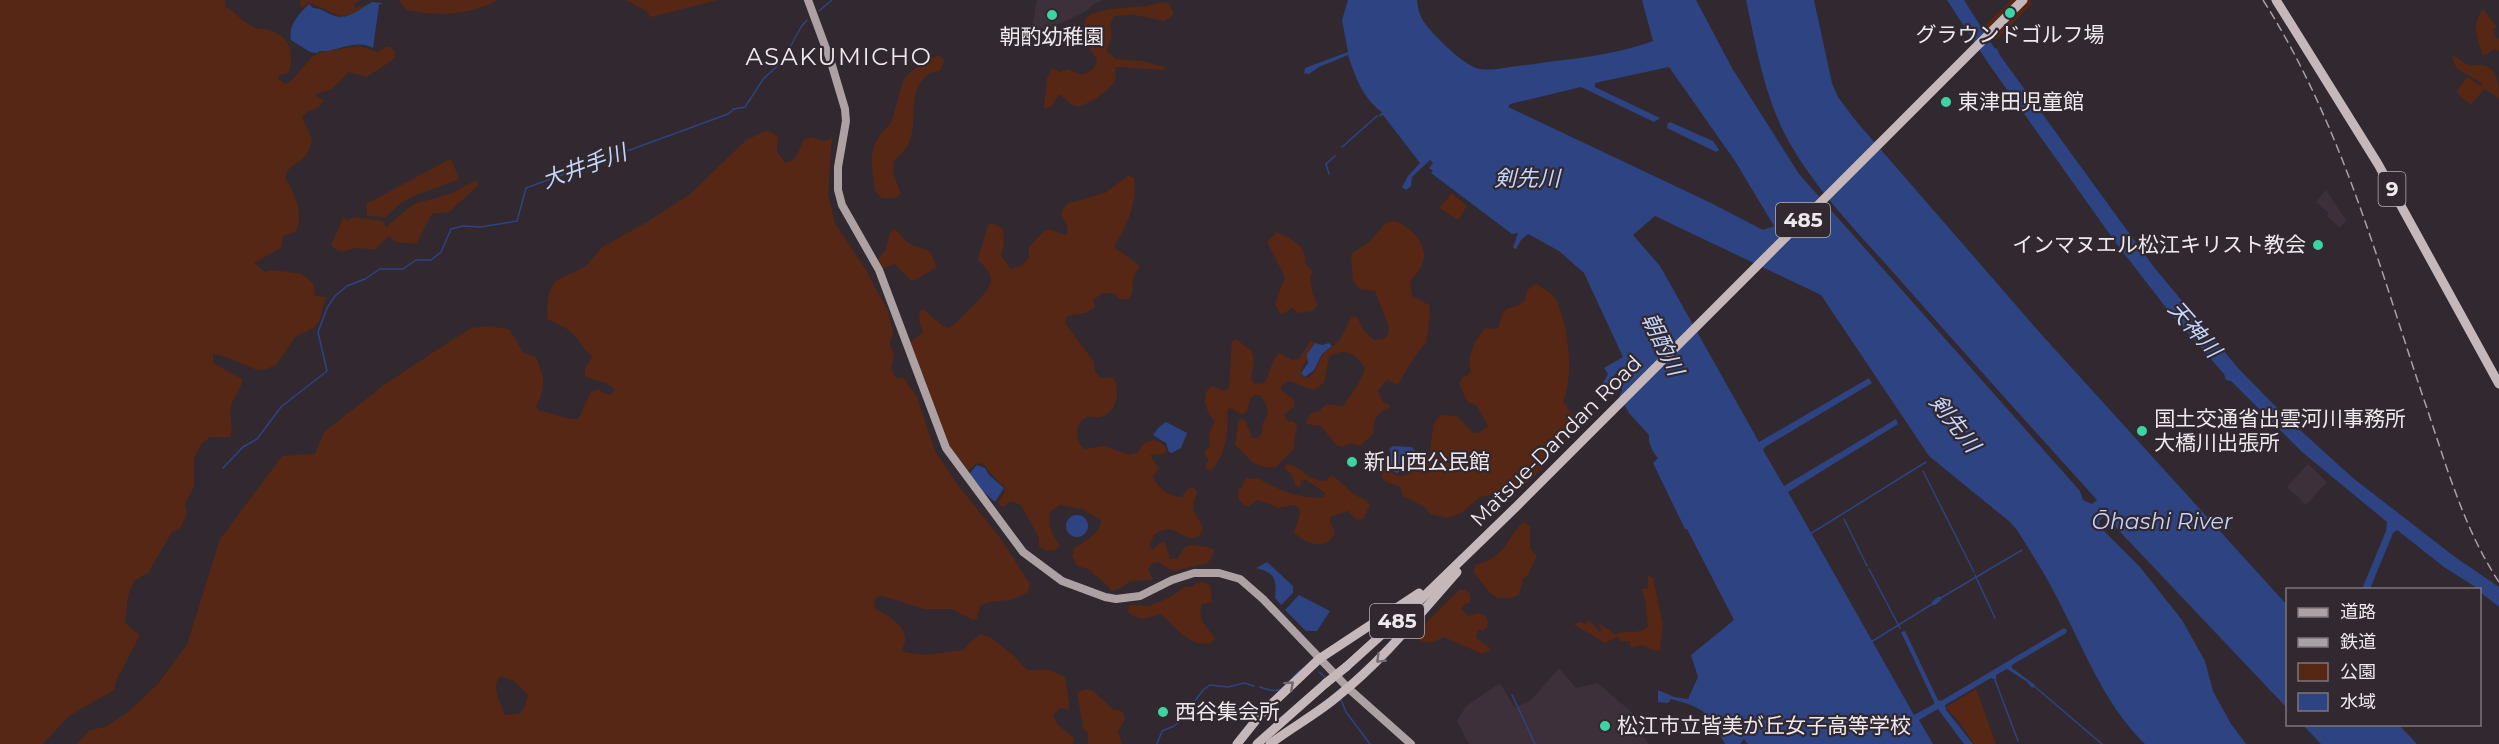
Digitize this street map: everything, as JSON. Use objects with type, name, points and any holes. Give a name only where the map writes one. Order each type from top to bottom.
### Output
[{"type":"highway","name":"Matsue-Dandan Road","points":[[1257,744],[1346,667],[1448,573],[2024,0]]},
{"type":"highway","name":"9","points":[[2276,0],[2378,164],[2499,384]]},
{"type":"highway","points":[[1270,744],[1348,688],[1394,644],[1517,506]]},
{"type":"highway","points":[[1237,744],[1260,714],[1319,659],[1448,573]]},
{"type":"main road","points":[[808,0],[831,62],[845,109],[846,121],[838,167],[838,190],[842,205],[879,270],[941,439],[961,471],[1017,545],[1029,558],[1062,580],[1116,599],[1140,596],[1194,573],[1219,573],[1240,579],[1263,598],[1348,688],[1411,744]]},
{"type":"shaded area","points":[[1037,0],[1103,0],[1057,25],[1036,30],[1032,27]]},
{"type":"shaded area","points":[[2326,190],[2346,220],[2340,228],[2327,216],[2329,213],[2316,202]]},
{"type":"shaded area","points":[[2308,464],[2327,482],[2306,505],[2287,487]]},
{"type":"shaded area","points":[[1559,668],[1576,688],[1598,683],[1637,717],[1639,731],[1649,744],[1469,744],[1457,721],[1466,706],[1500,683],[1515,708],[1531,700]]},
{"type":"green space","points":[[0,0],[225,0],[225,6],[248,24],[258,29],[267,29],[277,33],[287,42],[291,52],[289,72],[279,76],[278,79],[285,84],[293,79],[312,57],[321,52],[359,46],[378,52],[391,47],[395,52],[393,59],[366,77],[349,72],[332,89],[316,94],[324,101],[319,107],[302,117],[312,139],[310,148],[303,158],[291,167],[285,177],[298,204],[298,225],[295,232],[283,236],[281,248],[254,263],[265,272],[300,273],[313,283],[315,296],[326,297],[319,322],[315,327],[295,337],[277,364],[267,369],[257,370],[213,354],[213,363],[242,379],[231,407],[230,437],[210,437],[202,443],[194,458],[194,487],[185,503],[187,514],[180,528],[172,532],[148,573],[134,581],[128,596],[125,623],[140,635],[116,681],[114,690],[69,716],[43,744],[0,744]]},
{"type":"green space","points":[[301,0],[360,0],[354,4],[355,8],[367,4],[349,15],[342,16],[308,3],[304,7],[299,5]]},
{"type":"green space","points":[[398,0],[498,0],[465,12],[430,14],[407,10]]},
{"type":"green space","points":[[626,0],[718,0],[652,17],[648,12]]},
{"type":"green space","name":"グラウンドゴルフ場","points":[[2011,0],[2030,0],[2033,3],[1996,40],[1986,25]]},
{"type":"green space","points":[[1164,2],[1169,4],[1174,13],[1164,21],[1135,15],[1114,16],[1110,25],[1112,37],[1106,51],[1116,59],[1143,61],[1164,67],[1164,70],[1117,67],[1112,85],[1091,101],[1076,106],[1061,95],[1052,106],[1046,109],[1044,107],[1047,78],[1052,68],[1060,72],[1068,69],[1081,75],[1095,66],[1097,60],[1089,47],[1092,37],[1086,30],[1085,22],[1088,16],[1105,10]]},
{"type":"green space","points":[[2483,9],[2497,27],[2493,29],[2495,34],[2493,35],[2499,39],[2499,51],[2495,49],[2483,56],[2476,26]]},
{"type":"green space","points":[[938,55],[945,60],[940,71],[929,73],[918,87],[911,138],[908,146],[894,161],[893,172],[901,194],[896,198],[882,198],[875,191],[872,170],[875,143],[891,122],[908,74]]},
{"type":"green space","points":[[2452,56],[2469,65],[2483,65],[2492,70],[2498,83],[2499,98],[2484,89],[2471,105],[2456,92],[2467,77],[2481,86],[2483,84],[2456,68]]},
{"type":"green space","points":[[768,130],[778,136],[777,152],[785,163],[795,157],[803,140],[811,137],[824,141],[832,138],[828,195],[835,223],[866,270],[888,311],[893,332],[890,344],[894,356],[891,369],[896,378],[904,378],[917,397],[935,451],[957,484],[1001,539],[1030,584],[1028,592],[1011,600],[989,602],[980,606],[977,619],[973,620],[951,609],[924,609],[883,596],[877,597],[874,602],[875,608],[898,624],[902,630],[905,635],[902,649],[904,652],[926,655],[964,650],[981,634],[990,637],[1027,670],[1049,670],[1065,677],[1069,710],[1060,708],[1053,716],[1058,725],[1074,738],[1073,744],[77,744],[90,730],[105,727],[127,713],[158,684],[187,644],[220,539],[282,456],[315,454],[324,432],[384,385],[429,355],[471,328],[490,326],[509,329],[523,352],[536,357],[539,364],[543,387],[536,406],[539,411],[578,419],[591,392],[598,390],[609,395],[615,390],[605,383],[585,376],[585,369],[593,356],[570,331],[547,319],[548,295],[555,281],[586,266],[602,247],[647,222],[690,194],[746,140]],"holes":[[[500,676],[514,681],[528,695],[524,709],[518,714],[505,715],[496,691],[497,681]]]},
{"type":"green space","points":[[451,160],[459,177],[457,180],[414,196],[401,203],[386,217],[367,216],[366,204]]},
{"type":"green space","points":[[1129,175],[1134,178],[1133,205],[1114,247],[1140,266],[1133,279],[1132,294],[1128,299],[1120,300],[1115,294],[1103,293],[1093,300],[1095,307],[1086,313],[1067,316],[1065,323],[1094,362],[1095,372],[1101,378],[1113,377],[1117,388],[1116,400],[1111,410],[1101,417],[1087,417],[1083,420],[1078,428],[1078,437],[1084,449],[1104,446],[1130,455],[1138,452],[1148,441],[1160,442],[1167,449],[1163,454],[1150,455],[1159,469],[1153,476],[1157,484],[1164,491],[1177,497],[1181,497],[1193,487],[1197,492],[1194,511],[1203,528],[1197,537],[1193,538],[1172,530],[1162,530],[1154,535],[1149,547],[1153,550],[1160,543],[1165,542],[1170,559],[1177,559],[1185,547],[1191,545],[1215,550],[1208,563],[1173,571],[1158,562],[1152,564],[1148,570],[1153,579],[1131,581],[1111,591],[1091,570],[1077,566],[1072,556],[1074,549],[1095,533],[1101,520],[1082,509],[1060,505],[1051,511],[1049,521],[1052,533],[1060,545],[1056,550],[1047,551],[1039,546],[1039,538],[1021,505],[1010,501],[1004,507],[1000,506],[998,502],[1005,487],[982,463],[976,464],[966,472],[947,441],[910,343],[923,332],[919,321],[920,311],[923,309],[944,327],[950,328],[987,289],[991,277],[978,259],[988,225],[993,223],[1003,229],[1004,246],[1001,256],[1011,269],[1022,265],[1029,258],[1029,247],[1043,232],[1049,229],[1067,234],[1068,228],[1061,214],[1066,204],[1105,193]]},
{"type":"green space","points":[[476,180],[479,185],[449,212],[432,214],[416,244],[396,242],[389,236],[374,250],[354,248],[341,252],[331,245],[344,216],[346,221],[354,217],[383,221],[386,227],[414,204],[452,193]]},
{"type":"green space","points":[[1452,193],[1467,206],[1458,220],[1439,208]]},
{"type":"green space","points":[[1395,221],[1407,227],[1421,243],[1423,262],[1410,283],[1412,296],[1429,305],[1430,317],[1426,343],[1415,356],[1399,383],[1394,384],[1387,379],[1378,391],[1383,402],[1390,407],[1377,417],[1374,433],[1360,446],[1350,443],[1343,447],[1337,446],[1321,426],[1306,424],[1310,415],[1320,411],[1324,406],[1330,404],[1343,406],[1358,384],[1365,369],[1350,353],[1340,352],[1329,357],[1324,383],[1314,390],[1288,381],[1281,386],[1281,390],[1294,400],[1295,406],[1284,415],[1288,422],[1293,421],[1297,425],[1293,450],[1276,467],[1268,468],[1253,463],[1235,445],[1238,421],[1242,419],[1246,422],[1252,438],[1258,438],[1262,433],[1263,422],[1268,413],[1260,395],[1255,395],[1250,399],[1247,412],[1240,414],[1230,408],[1227,410],[1227,434],[1223,450],[1211,470],[1206,469],[1205,466],[1209,459],[1205,456],[1205,450],[1210,447],[1209,434],[1215,421],[1205,404],[1205,394],[1212,386],[1225,391],[1229,388],[1232,341],[1236,339],[1252,351],[1254,361],[1251,379],[1255,384],[1264,383],[1279,353],[1292,360],[1299,359],[1311,340],[1314,343],[1300,372],[1304,378],[1309,377],[1315,371],[1323,354],[1339,341],[1352,316],[1357,317],[1363,329],[1374,340],[1383,339],[1388,335],[1389,327],[1375,291],[1359,289],[1353,281],[1351,254],[1369,242],[1386,223]]},
{"type":"green space","points":[[895,229],[909,243],[930,252],[936,268],[915,280],[910,280],[895,264],[883,268],[878,259],[885,251],[890,233]]},
{"type":"green space","points":[[1277,232],[1300,247],[1305,263],[1313,272],[1310,276],[1313,295],[1318,305],[1313,311],[1298,313],[1292,308],[1281,315],[1275,304],[1285,277],[1267,242]]},
{"type":"green space","points":[[1536,284],[1556,299],[1565,325],[1569,366],[1563,402],[1572,414],[1574,423],[1542,469],[1519,490],[1480,497],[1463,512],[1448,518],[1430,514],[1424,507],[1403,496],[1400,487],[1385,480],[1381,471],[1386,470],[1399,476],[1409,474],[1419,459],[1430,453],[1433,425],[1440,415],[1457,416],[1472,432],[1478,433],[1488,426],[1476,405],[1468,402],[1459,384],[1462,377],[1467,376],[1471,371],[1471,354],[1481,333],[1485,328],[1499,327],[1503,313],[1525,300],[1528,290]]},
{"type":"green space","points":[[1287,464],[1319,480],[1325,481],[1331,475],[1334,477],[1370,505],[1363,519],[1357,520],[1348,511],[1330,517],[1335,530],[1333,537],[1323,544],[1317,544],[1304,540],[1294,532],[1300,515],[1299,508],[1294,505],[1279,508],[1258,500],[1248,507],[1241,502],[1238,489],[1242,487],[1246,477],[1258,478],[1280,490],[1298,495],[1323,497],[1325,493],[1306,480],[1302,480],[1300,487],[1295,485],[1292,475],[1284,468]]},
{"type":"green space","points":[[1523,522],[1530,526],[1530,548],[1537,556],[1528,575],[1523,579],[1519,595],[1510,598],[1497,597],[1488,591],[1474,573],[1475,565],[1500,553]]},
{"type":"green space","points":[[1648,575],[1653,578],[1663,625],[1660,650],[1654,651],[1642,645],[1631,648],[1629,641],[1621,641],[1617,637],[1605,643],[1573,624],[1580,622],[1586,624],[1588,620],[1600,632],[1602,630],[1598,623],[1615,634],[1644,629],[1648,626],[1645,598],[1641,589],[1648,588]]},
{"type":"green space","points":[[1203,582],[1210,585],[1212,602],[1202,604],[1200,614],[1215,638],[1212,643],[1203,644],[1189,639],[1160,614],[1143,618],[1128,612],[1129,605],[1149,606],[1171,597],[1185,586],[1191,587]]},
{"type":"green space","points":[[1459,590],[1465,590],[1470,594],[1470,603],[1465,604],[1461,609],[1468,616],[1479,613],[1488,621],[1487,628],[1483,631],[1478,630],[1476,638],[1488,646],[1490,651],[1482,654],[1444,637],[1428,642],[1421,641],[1414,635]]},
{"type":"green space","points":[[1087,689],[1093,691],[1114,710],[1119,710],[1124,714],[1124,721],[1118,732],[1122,744],[1088,744],[1088,733],[1083,728],[1077,692]]},
{"type":"green space","points":[[1976,689],[1996,744],[1974,744],[1946,707]]},
{"type":"water","points":[[1348,0],[1417,0],[1424,22],[1449,49],[1474,67],[1491,69],[1606,54],[1653,41],[1642,0],[1696,0],[1732,68],[1799,174],[2080,491],[2083,500],[2092,504],[2097,500],[1843,216],[1815,182],[1792,147],[1768,94],[1746,0],[1814,0],[1832,83],[1838,97],[1856,121],[2041,334],[2286,604],[2286,707],[2105,516],[2099,521],[2100,527],[2140,567],[2182,620],[2205,661],[2213,691],[2231,724],[2246,744],[2145,744],[2130,728],[2105,692],[2051,586],[2017,530],[1929,456],[1821,295],[1655,216],[1633,235],[1660,266],[1759,442],[1869,378],[1872,383],[1765,447],[1763,450],[1784,486],[1896,419],[1898,424],[1788,492],[1914,715],[1934,702],[1901,632],[1905,631],[1938,700],[1941,701],[2064,628],[2067,630],[2066,633],[2012,665],[2012,668],[2035,685],[2032,688],[2026,681],[2007,669],[1996,675],[1996,680],[1991,678],[1945,705],[1946,710],[1973,744],[1964,744],[1938,709],[1919,720],[1933,744],[1748,744],[1744,739],[1740,744],[1725,744],[1710,718],[1700,709],[1671,699],[1668,703],[1658,702],[1658,690],[1674,697],[1688,699],[1698,677],[1691,655],[1734,620],[1685,529],[1653,463],[1658,458],[1651,447],[1649,435],[1629,413],[1619,396],[1622,391],[1621,376],[1627,367],[1619,369],[1604,390],[1597,394],[1608,374],[1604,368],[1623,357],[1584,273],[1559,251],[1528,234],[1516,249],[1513,248],[1518,233],[1512,234],[1431,173],[1433,171],[1429,168],[1433,163],[1430,160],[1412,177],[1411,186],[1406,190],[1402,187],[1420,163],[1383,115],[1378,117],[1382,112],[1365,94],[1348,55],[1319,67],[1309,74],[1304,73],[1305,68],[1348,52],[1342,20]],"holes":[[[1669,67],[1735,161],[1774,226],[1763,230],[1508,107],[1510,104],[1581,87],[1654,122],[1660,118],[1595,87],[1595,83]]]},
{"type":"water","name":"天神川","points":[[1947,0],[1964,0],[1995,49],[1997,48],[1999,54],[2153,266],[2238,368],[2290,421],[2353,478],[2455,557],[2499,587],[2499,607],[2481,593],[2481,588],[2477,588],[2444,567],[2397,530],[2393,533],[2370,588],[2362,588],[2386,531],[2387,522],[2302,452],[2231,381],[2226,380],[2224,374],[2167,309],[2116,243],[1988,63]]},
{"type":"water","points":[[372,2],[383,3],[379,5],[373,48],[360,44],[317,53],[310,52],[291,40],[293,25],[309,4],[313,8],[341,17],[352,14]]},
{"type":"water","points":[[1670,122],[1713,141],[1719,150],[1716,152],[1667,128]]},
{"type":"water","points":[[1315,343],[1322,345],[1329,343],[1332,346],[1322,354],[1314,370],[1305,377],[1301,373],[1308,363],[1307,354]]},
{"type":"water","points":[[1166,422],[1187,433],[1181,448],[1172,453],[1169,452],[1166,443],[1153,435]]},
{"type":"water","points":[[1393,446],[1411,447],[1416,451],[1413,462],[1397,473],[1387,468],[1391,453],[1389,449]]},
{"type":"water","points":[[977,465],[985,468],[989,475],[1004,488],[995,502],[978,487],[969,474]]},
{"type":"water","points":[[1077,515],[1085,518],[1088,526],[1085,534],[1077,537],[1069,534],[1066,526],[1069,518]]},
{"type":"water","points":[[1267,562],[1293,586],[1293,593],[1281,605],[1275,598],[1276,586],[1271,575],[1256,568]]},
{"type":"water","points":[[1299,595],[1330,611],[1317,631],[1306,631],[1285,610]]},
{"type":"water","points":[[2304,726],[2400,726],[2417,744],[2321,744]]},
{"type":"waterway","name":"大井手川","points":[[819,11],[832,0]]},
{"type":"waterway","name":"大井手川","points":[[223,468],[243,447],[257,439],[281,407],[327,371],[318,332],[327,308],[335,296],[347,286],[365,279],[380,269],[403,269],[416,260],[431,260],[441,252],[451,229],[517,221],[526,188],[728,114],[734,109],[745,107],[764,78],[782,62],[807,20]]},
{"type":"waterway","points":[[1342,147],[1377,116]]},
{"type":"waterway","points":[[1329,174],[1326,164],[1335,156]]},
{"type":"waterway","points":[[1810,534],[1926,462]]},
{"type":"waterway","points":[[1923,471],[1974,572]]},
{"type":"waterway","points":[[1844,519],[1867,566]]},
{"type":"waterway","points":[[1939,599],[2022,550]]},
{"type":"waterway","points":[[1869,569],[1900,628]]},
{"type":"waterway","points":[[1975,575],[1995,618]]},
{"type":"waterway","points":[[1934,603],[1939,599]]},
{"type":"waterway","points":[[1871,642],[1934,603]]},
{"type":"waterway","points":[[1260,687],[1278,690],[1300,670]]},
{"type":"waterway","points":[[1319,672],[1325,677]]},
{"type":"waterway","points":[[1995,680],[2018,741]]},
{"type":"waterway","points":[[1190,708],[1203,690],[1210,685],[1228,687],[1244,683],[1254,686]]},
{"type":"waterway","points":[[2034,686],[2102,744]]},
{"type":"waterway","points":[[1512,695],[1535,744]]},
{"type":"waterway","points":[[1341,700],[1346,712],[1370,744]]},
{"type":"waterway","points":[[1157,744],[1162,731],[1174,726],[1187,716]]},
{"type":"railway","points":[[2263,0],[2290,46],[2336,143],[2373,244],[2455,492],[2486,561],[2499,582]]},
{"type":"place","name":"グラウンドゴルフ場","points":[[2010,13]]},
{"type":"place","name":"朝酌幼稚園","points":[[1052,15]]},
{"type":"place","name":"東津田児童館","points":[[1946,102]]},
{"type":"place","name":"インマヌエル松江キリスト教会","points":[[2318,245]]},
{"type":"place","name":"国土交通省出雲河川事務所 大橋川出張所","points":[[2142,431]]},
{"type":"place","name":"新山西公民館","points":[[1352,462]]},
{"type":"place","name":"西谷集会所","points":[[1163,712]]},
{"type":"place","name":"松江市立皆美が丘女子高等学校","points":[[1605,726]]},
{"type":"district","name":"ASAKUMICHO","points":[[839,57]]},
{"type":"water label","name":"剣先川","points":[[1527,178]]},
{"type":"water label","name":"朝酌川","points":[[1663,344]]},
{"type":"water label","name":"剣先川","points":[[1955,423]]},
{"type":"water label","name":"Ōhashi River","points":[[2162,521]]}]
